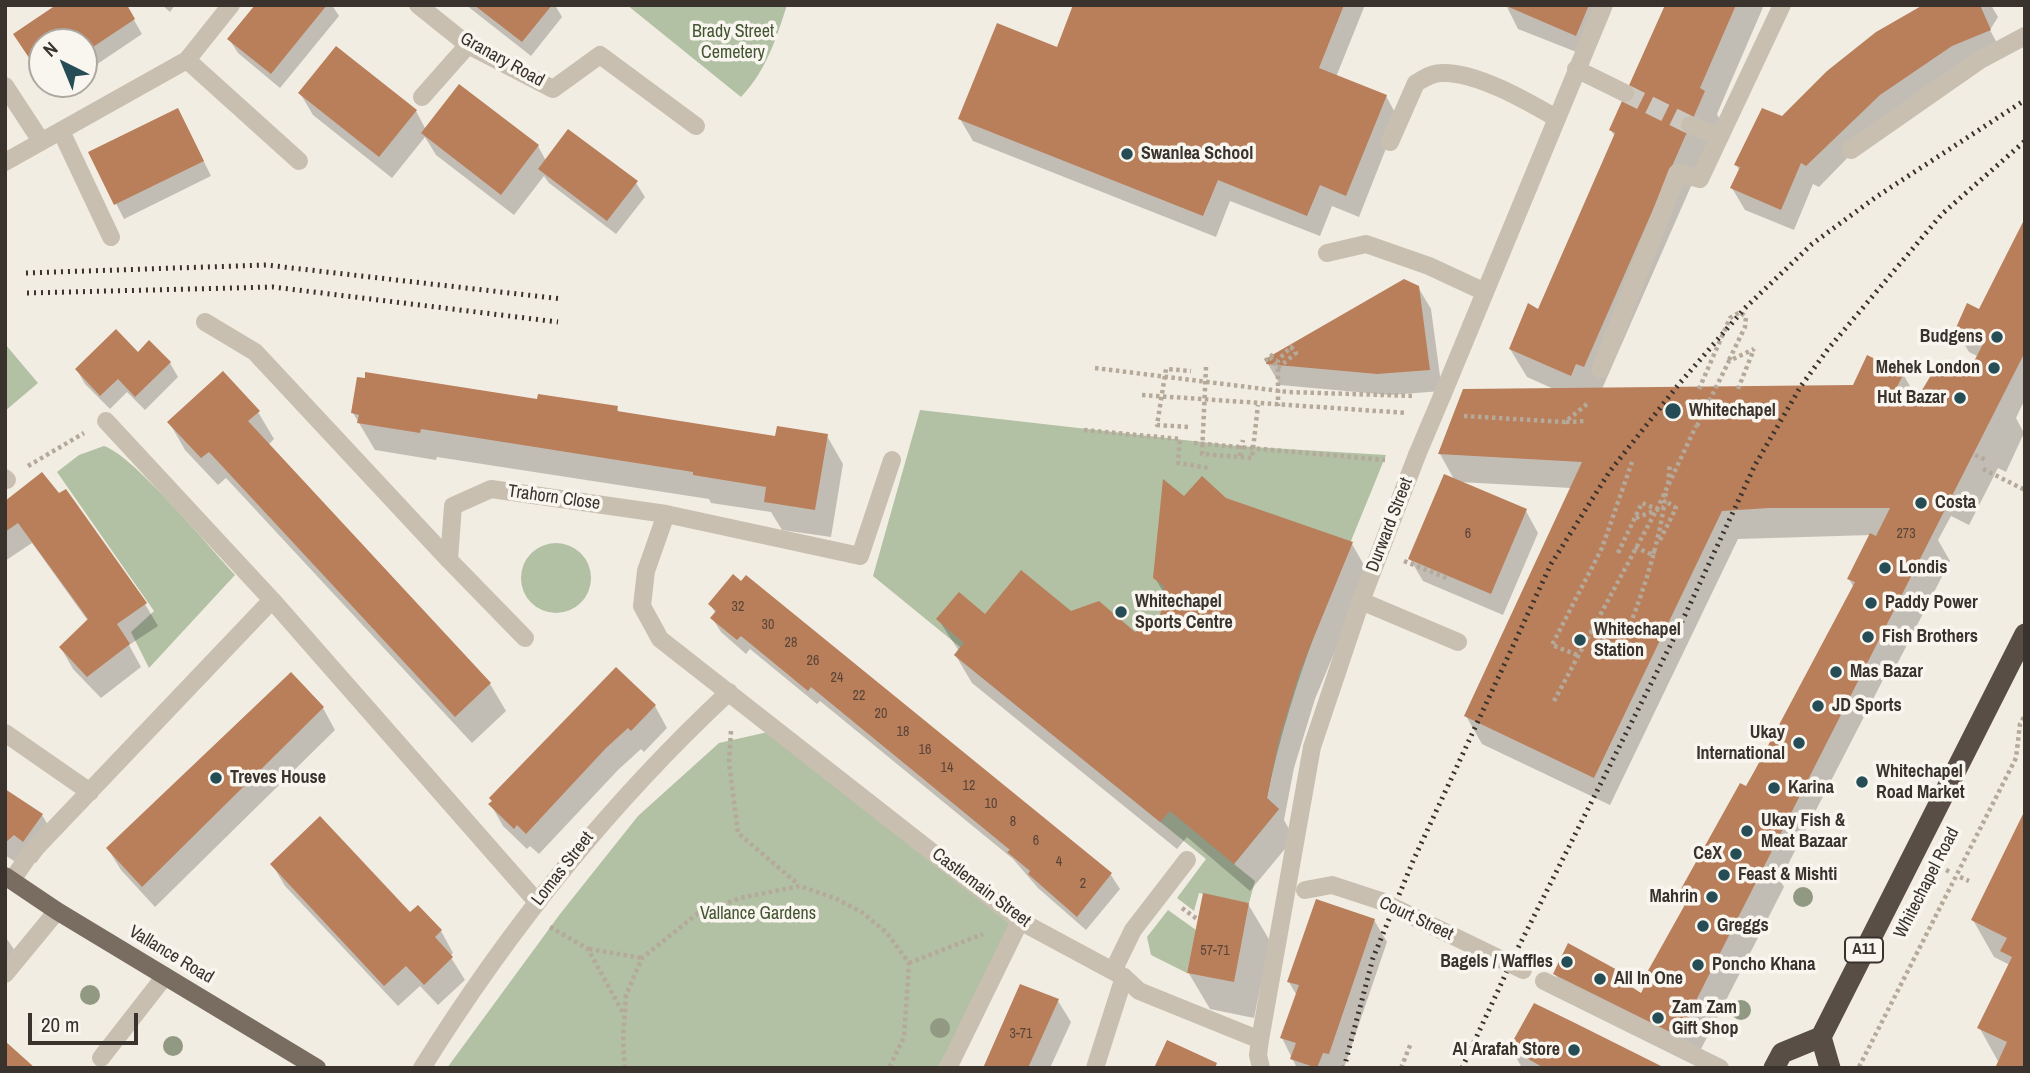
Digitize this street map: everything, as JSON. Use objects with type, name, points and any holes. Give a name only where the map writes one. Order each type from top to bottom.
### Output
[{"type":"highway","name":"Whitechapel Road","points":[[1821,1037],[2025,634]]},
{"type":"highway","points":[[1774,1068],[1782,1053],[1821,1037],[1830,1068]]},
{"type":"main road","name":"Vallance Road","points":[[8,878],[57,911],[317,1068]]},
{"type":"street","points":[[5,162],[187,60],[232,5]]},
{"type":"street","name":"Granary Road","points":[[418,5],[468,44],[553,89],[600,55],[696,126]]},
{"type":"street","name":"Durward Street","points":[[1261,1068],[1259,1040],[1312,747],[1361,601],[1417,455],[1604,5]]},
{"type":"street","points":[[1601,369],[1677,173],[1700,179],[1782,5]]},
{"type":"street","points":[[1851,150],[1980,60],[2025,36]]},
{"type":"street","points":[[422,97],[468,44]]},
{"type":"street","points":[[187,60],[299,162]]},
{"type":"street","points":[[1576,69],[1625,93]]},
{"type":"street","points":[[1390,142],[1416,83],[1437,72],[1458,73],[1523,99],[1556,118]]},
{"type":"street","points":[[5,86],[41,141]]},
{"type":"street","points":[[1690,125],[1720,137]]},
{"type":"street","points":[[61,131],[111,237]]},
{"type":"street","points":[[1327,253],[1366,244],[1429,266],[1485,292]]},
{"type":"street","points":[[205,322],[255,352],[525,638]]},
{"type":"street","points":[[106,421],[272,600],[533,908]]},
{"type":"street","points":[[729,692],[660,639],[642,606],[646,571],[666,514],[860,556],[892,460]]},
{"type":"street","name":"Trahorn Close","points":[[449,560],[453,506],[491,489],[666,514]]},
{"type":"street","points":[[8,878],[272,600]]},
{"type":"street","points":[[1361,601],[1458,642]]},
{"type":"street","name":"Lomas Street","points":[[422,1068],[533,908],[599,824],[729,692]]},
{"type":"street","name":"Castlemain Street","points":[[729,692],[1020,921],[1118,974],[1139,991],[1259,1040]]},
{"type":"street","points":[[5,733],[90,792]]},
{"type":"street","points":[[1095,1068],[1118,974],[1133,930],[1187,860]]},
{"type":"street","name":"Court Street","points":[[1305,890],[1332,885],[1381,901],[1523,970]]},
{"type":"street","points":[[5,974],[57,911]]},
{"type":"street","points":[[948,1068],[1020,921]]},
{"type":"street","points":[[101,1058],[164,976]]},
{"type":"street","points":[[1544,981],[1720,1068]]},
{"type":"path","points":[[1674,472],[1745,327],[1746,317],[1740,312],[1730,318],[1699,389]]},
{"type":"path","points":[[1729,361],[1754,349],[1738,389]]},
{"type":"path","points":[[1270,357],[1278,364],[1278,406]]},
{"type":"path","points":[[1206,367],[1202,454],[1252,458],[1258,405]]},
{"type":"path","points":[[1096,368],[1288,392],[1419,396]]},
{"type":"path","points":[[1188,427],[1157,425],[1166,369],[1191,371]]},
{"type":"path","points":[[1142,395],[1258,405],[1414,413]]},
{"type":"path","points":[[1565,422],[1587,404]]},
{"type":"path","points":[[1455,416],[1586,421]]},
{"type":"path","points":[[6,479],[106,421]]},
{"type":"path","points":[[1554,701],[1657,509],[1696,426]]},
{"type":"path","points":[[1084,430],[1180,439],[1178,463],[1208,468]]},
{"type":"path","points":[[1240,456],[1243,440]]},
{"type":"path","points":[[1194,443],[1379,459]]},
{"type":"path","points":[[1975,455],[1986,460]]},
{"type":"path","points":[[1577,655],[1552,645],[1602,548],[1632,461]]},
{"type":"path","points":[[1589,631],[1620,650],[1641,598],[1664,507],[1670,463]]},
{"type":"path","points":[[1983,468],[2025,490]]},
{"type":"path","points":[[1635,547],[1653,555],[1676,508],[1662,499]]},
{"type":"path","points":[[1618,553],[1642,503],[1657,509]]},
{"type":"path","points":[[1618,553],[1637,517],[1664,507]]},
{"type":"path","points":[[1618,553],[1628,559]]},
{"type":"path","points":[[729,692],[732,739],[729,763],[738,833],[800,886],[838,899],[863,913],[887,933],[909,963],[904,1037],[890,1068]]},
{"type":"path","name":"Whitechapel Road","points":[[1858,1068],[2016,758],[2020,724],[2025,715]]},
{"type":"path","points":[[1960,877],[1969,881]]},
{"type":"path","points":[[625,1068],[626,995],[642,958],[697,914],[740,898],[800,886]]},
{"type":"path","points":[[533,908],[588,949],[624,1014]]},
{"type":"path","points":[[909,963],[1020,921]]},
{"type":"path","points":[[588,949],[642,958]]},
{"type":"path","points":[[1401,1068],[1411,1043]]},
{"type":"green space","name":"Brady Street Cemetery","points":[[627,5],[787,5],[764,65],[741,97]]},
{"type":"green space","points":[[5,344],[38,383],[5,411]]},
{"type":"green space","name":"Whitechapel Sports Centre","points":[[920,410],[1237,446],[1386,455],[1335,581],[1289,710],[1267,798],[1279,809],[1234,864],[1255,881],[1249,903],[1199,893],[1194,911],[1177,898],[1206,859],[954,655],[960,647],[873,576]]},
{"type":"green space","points":[[104,446],[117,453],[152,484],[235,575],[149,668],[131,632],[154,611],[57,472],[79,455]]},
{"type":"green space","points":[[563,543],[576,549],[585,558],[589,564],[589,592],[581,603],[570,611],[549,613],[531,603],[523,592],[521,571],[531,553],[542,545]]},
{"type":"green space","name":"Vallance Gardens","points":[[768,732],[1011,918],[1013,927],[938,1068],[447,1068],[560,914],[638,816],[719,743]]},
{"type":"green space","points":[[1168,910],[1196,930],[1187,973],[1151,955],[1147,937]]},
{"type":"building","points":[[56,5],[127,5],[135,19],[98,44],[98,28],[28,28],[28,56],[13,34]]},
{"type":"building","points":[[255,5],[327,5],[271,74],[227,39]]},
{"type":"building","points":[[474,5],[552,5],[522,42]]},
{"type":"building","points":[[1073,5],[1344,5],[1319,68],[1387,95],[1346,196],[1320,185],[1307,216],[1218,180],[1203,216],[958,119],[997,23],[1057,47]]},
{"type":"building","points":[[1504,5],[1589,5],[1576,36]]},
{"type":"building","points":[[1665,5],[1736,5],[1700,88],[1705,91],[1584,367],[1576,364],[1571,376],[1509,349],[1528,303],[1538,309],[1615,133],[1609,130]]},
{"type":"building","points":[[1923,5],[1980,5],[1991,30],[1952,46],[1880,95],[1806,166],[1801,163],[1781,210],[1730,188],[1740,167],[1734,165],[1762,108],[1782,116],[1827,71],[1876,32]]},
{"type":"building","points":[[336,46],[417,110],[379,157],[298,93]]},
{"type":"building","points":[[459,84],[539,145],[501,195],[421,133]]},
{"type":"building","points":[[178,108],[204,161],[114,205],[88,152]]},
{"type":"building","points":[[568,129],[638,181],[607,221],[538,169]]},
{"type":"building","name":"Whitechapel Station","points":[[2025,218],[2025,352],[1678,1036],[1553,974],[1568,943],[1630,977],[1627,984],[1641,993],[1644,987],[1640,985],[1687,901],[1677,896],[1740,783],[1746,786],[1755,770],[1855,582],[1847,579],[1870,533],[1876,536],[1890,508],[1769,508],[1722,511],[1594,778],[1464,716],[1582,462],[1438,454],[1463,389],[1853,385],[1867,355],[1904,373],[1895,391],[1915,402],[1940,360],[1967,375],[1983,344],[1955,330],[1967,303],[1979,309]]},
{"type":"building","points":[[1404,279],[1419,286],[1430,370],[1377,374],[1266,364],[1267,358]]},
{"type":"building","points":[[116,329],[138,352],[149,340],[171,362],[135,397],[118,379],[100,396],[75,369]]},
{"type":"building","points":[[223,371],[260,411],[248,421],[491,683],[455,717],[209,452],[201,458],[167,422]]},
{"type":"building","points":[[365,372],[537,399],[538,394],[618,406],[617,411],[775,436],[777,426],[828,434],[815,510],[764,502],[766,487],[693,475],[693,472],[421,429],[420,433],[357,423],[359,415],[351,413],[357,377],[365,378]]},
{"type":"building","points":[[42,472],[59,493],[66,489],[147,603],[117,624],[130,644],[87,677],[59,647],[88,619],[18,523],[5,532],[5,501]]},
{"type":"building","points":[[1444,474],[1527,509],[1491,594],[1408,559]]},
{"type":"building","points":[[1202,476],[1226,498],[1353,542],[1300,671],[1279,739],[1267,798],[1279,809],[1234,864],[1170,811],[1160,822],[954,655],[964,643],[936,619],[959,592],[985,614],[1021,570],[1071,611],[1099,601],[1135,632],[1160,618],[1164,586],[1153,578],[1163,479],[1184,496]]},
{"type":"building","points":[[733,574],[741,581],[746,575],[1112,873],[1077,917],[1028,874],[1030,871],[1007,852],[1010,850],[811,687],[808,691],[741,636],[737,640],[710,618],[716,611],[708,604]]},
{"type":"building","points":[[616,667],[656,705],[631,731],[628,728],[606,748],[526,834],[517,825],[514,829],[488,804],[492,801],[489,798]]},
{"type":"building","name":"Treves House","points":[[291,672],[324,707],[142,887],[106,848]]},
{"type":"building","points":[[5,789],[43,814],[23,842],[14,835],[5,843]]},
{"type":"building","points":[[2025,810],[2025,1068],[1995,1068],[2007,1042],[1977,1028],[2012,957],[2000,951],[2007,938],[1971,920]]},
{"type":"building","points":[[320,816],[410,912],[418,905],[442,930],[435,937],[453,957],[424,985],[406,966],[384,986],[270,864]]},
{"type":"building","points":[[1203,893],[1249,903],[1234,982],[1187,973]]},
{"type":"building","points":[[1316,899],[1375,919],[1329,1054],[1323,1053],[1317,1068],[1290,1059],[1296,1043],[1280,1038],[1299,985],[1287,982]]},
{"type":"building","points":[[1020,984],[1059,999],[1028,1068],[983,1068]]},
{"type":"building","points":[[1534,1003],[1665,1068],[1544,1068],[1509,1048]]},
{"type":"building","points":[[1167,1040],[1217,1063],[1215,1068],[1154,1068]]},
{"type":"building","points":[[5,1041],[35,1068],[5,1068]]},
{"type":"tunnel","points":[[1625,93],[1690,125]]},
{"type":"railway","points":[[1344,1068],[1373,958],[1413,861],[1551,564],[1610,471],[1679,384],[1745,308],[1812,244],[1876,197],[2025,100]]},
{"type":"railway","points":[[1462,1068],[1515,954],[1678,630],[1755,465],[1801,386],[1828,349],[1942,214],[2025,141]]},
{"type":"railway","points":[[26,273],[266,265],[562,299]]},
{"type":"railway","points":[[27,293],[273,287],[558,322]]},
{"type":"place","name":"Swanlea School","points":[[1127,154]]},
{"type":"place","name":"Budgens","points":[[1997,337]]},
{"type":"place","name":"Mehek London","points":[[1994,368]]},
{"type":"place","name":"Hut Bazar","points":[[1960,398]]},
{"type":"place","name":"Whitechapel","points":[[1673,411]]},
{"type":"place","name":"Costa","points":[[1921,503]]},
{"type":"place","name":"Londis","points":[[1885,568]]},
{"type":"place","name":"Paddy Power","points":[[1871,603]]},
{"type":"place","name":"Whitechapel Sports Centre","points":[[1121,612]]},
{"type":"place","name":"Fish Brothers","points":[[1868,637]]},
{"type":"place","name":"Whitechapel Station","points":[[1580,640]]},
{"type":"place","name":"Mas Bazar","points":[[1836,672]]},
{"type":"place","name":"JD Sports","points":[[1818,706]]},
{"type":"place","name":"Ukay International","points":[[1799,743]]},
{"type":"place","name":"Treves House","points":[[216,778]]},
{"type":"place","name":"Whitechapel Road Market","points":[[1862,782]]},
{"type":"place","name":"Karina","points":[[1774,788]]},
{"type":"place","name":"Ukay Fish & Meat Bazaar","points":[[1747,831]]},
{"type":"place","name":"CeX","points":[[1736,854]]},
{"type":"place","name":"Feast & Mishti","points":[[1724,875]]},
{"type":"place","name":"Mahrin","points":[[1712,897]]},
{"type":"place","name":"Greggs","points":[[1703,926]]},
{"type":"place","name":"Bagels / Waffles","points":[[1567,962]]},
{"type":"place","name":"Poncho Khana","points":[[1698,965]]},
{"type":"place","name":"All In One","points":[[1600,979]]},
{"type":"place","name":"Zam Zam Gift Shop","points":[[1658,1018]]},
{"type":"place","name":"Al Arafah Store","points":[[1574,1050]]}]
